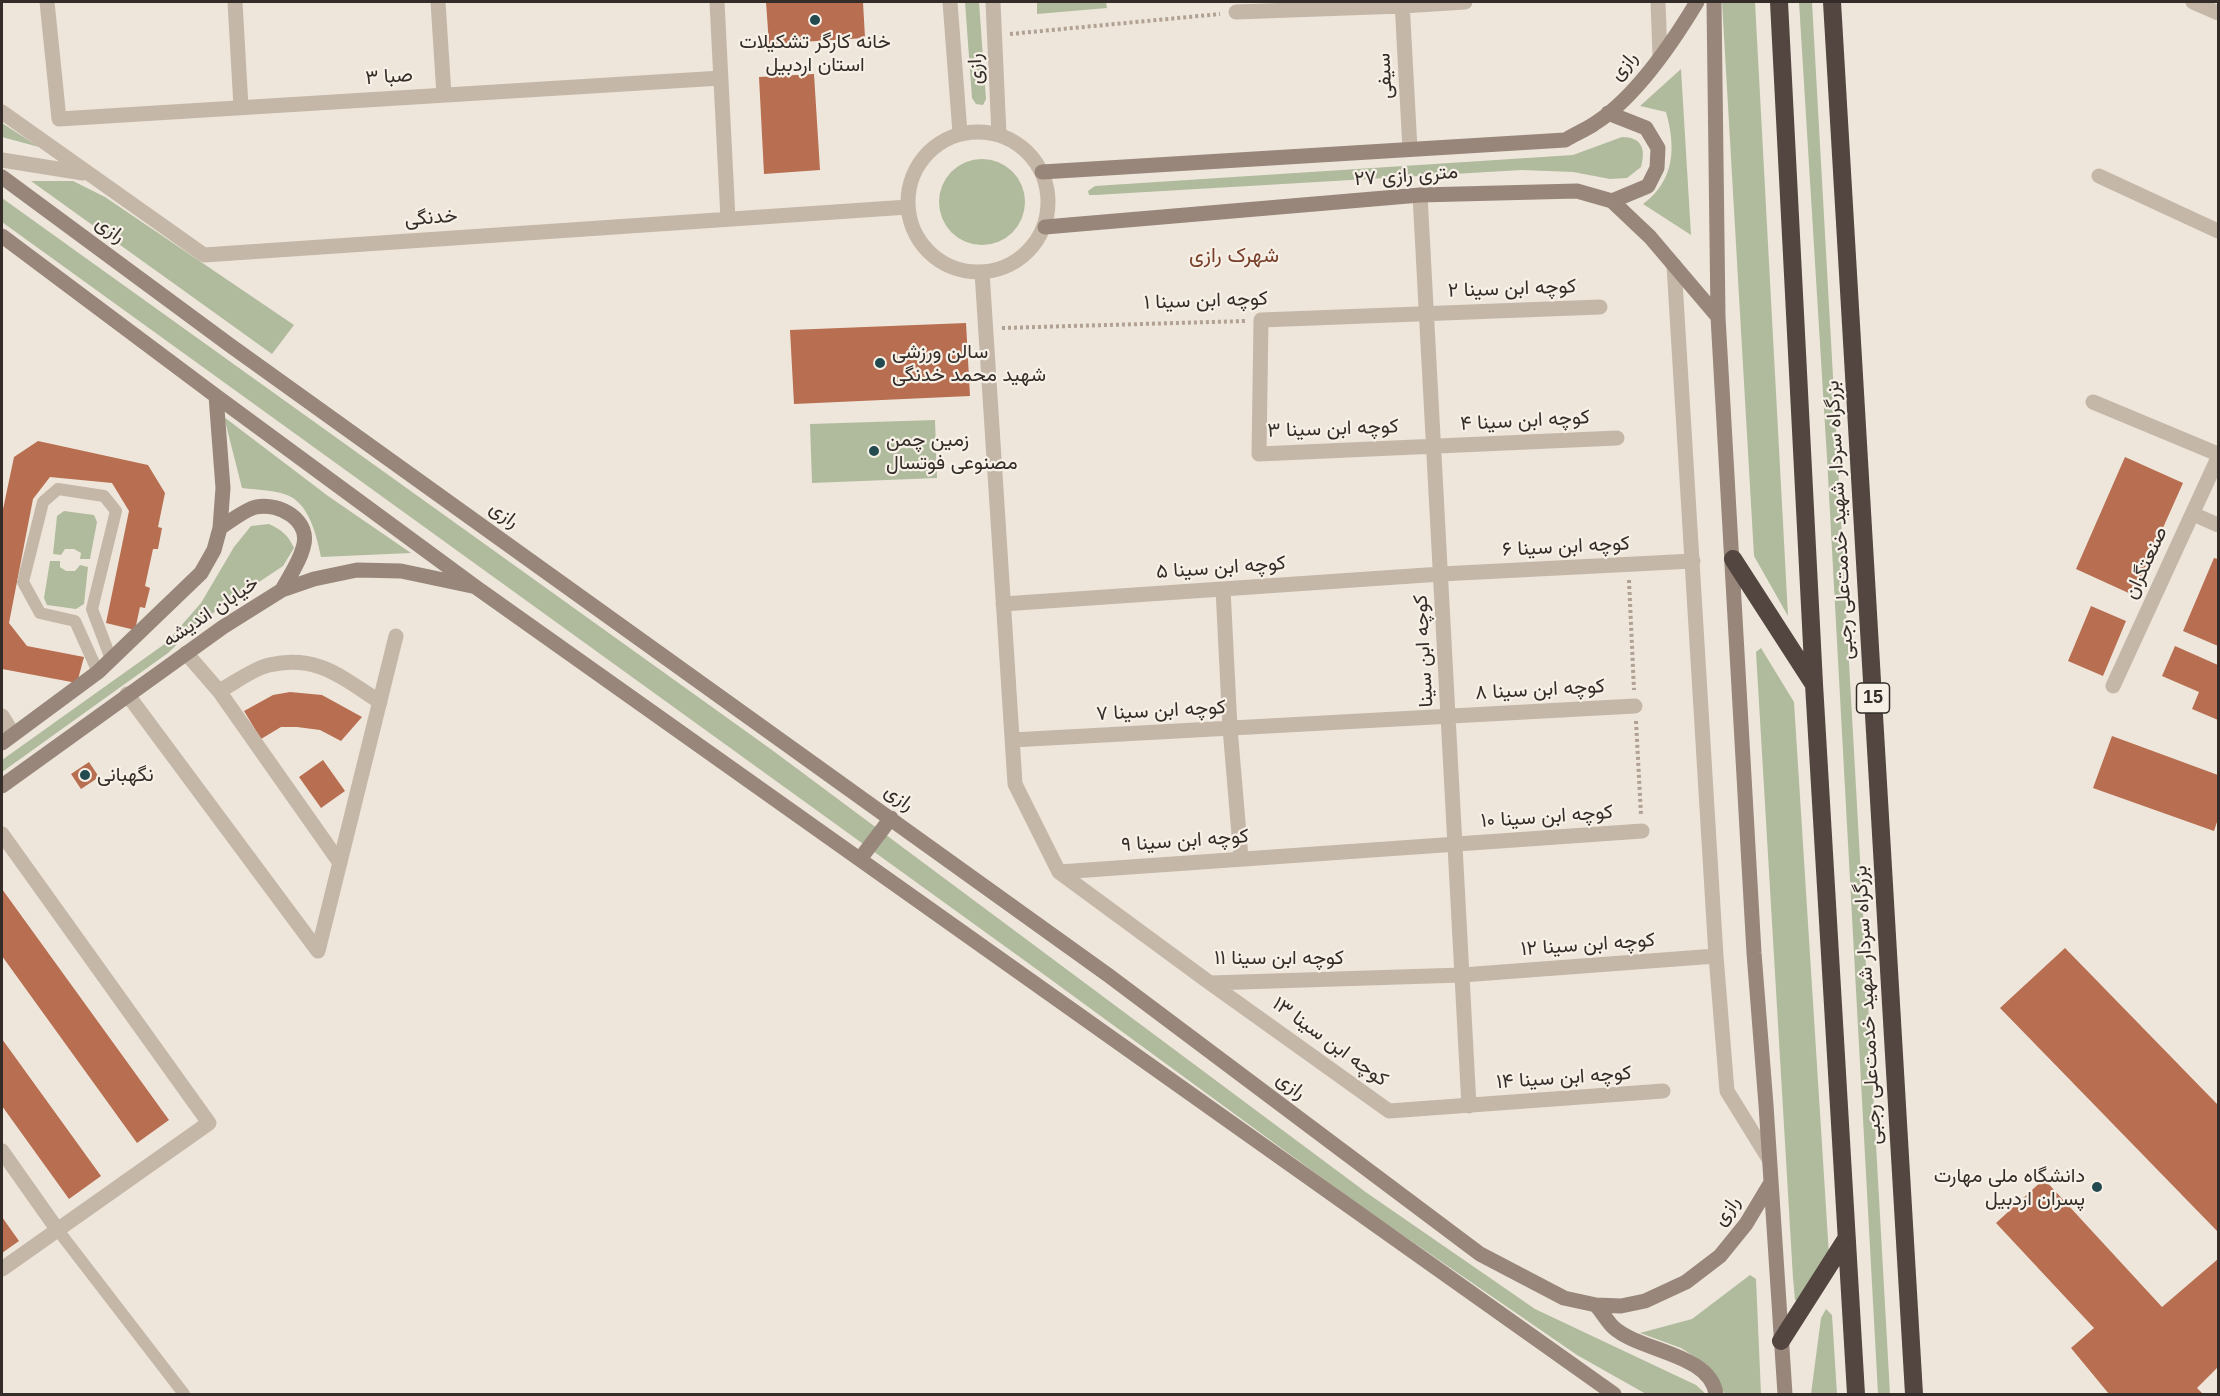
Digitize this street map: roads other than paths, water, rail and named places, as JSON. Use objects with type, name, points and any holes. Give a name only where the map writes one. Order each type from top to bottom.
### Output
[{"type":"highway","name":"بزرگراه سردار شهید خدمت‌علی رجبی","points":[[1779,2],[1814,684],[1856,1395]]},
{"type":"highway","name":"بزرگراه سردار شهید خدمت‌علی رجبی","points":[[1832,2],[1914,1395]]},
{"type":"highway","points":[[1733,559],[1814,684]]},
{"type":"highway","points":[[1781,1341],[1846,1239]]},
{"type":"street","name":"صبا ۳","points":[[47,2],[58,119],[721,78]]},
{"type":"street","points":[[235,2],[242,107]]},
{"type":"street","points":[[438,2],[444,95]]},
{"type":"street","points":[[717,2],[728,219]]},
{"type":"street","name":"رازی","points":[[950,2],[960,134]]},
{"type":"street","name":"رازی","points":[[993,2],[999,135]]},
{"type":"street","points":[[1236,12],[1465,2]]},
{"type":"street","points":[[1658,2],[1660,55]]},
{"type":"street","name":"رازی","points":[[1565,140],[1595,123],[1621,102],[1660,55],[1697,2]]},
{"type":"street","points":[[1714,2],[1718,317],[1753,941],[1785,1395]]},
{"type":"street","points":[[2193,2],[2218,13]]},
{"type":"street","name":"سیفی","points":[[1402,4],[1410,149]]},
{"type":"street","name":"خدنگی","points":[[2,112],[204,255],[908,207]]},
{"type":"street","points":[[1608,112],[1646,128],[1658,148],[1658,168],[1647,186],[1612,201]]},
{"type":"street","points":[[980,131],[999,135],[1017,143],[1032,156],[1042,172],[1048,190],[1045,227],[1035,245],[1020,259],[1002,268],[982,273],[961,271],[941,262],[924,247],[913,229],[908,207],[910,183],[921,161],[938,144],[960,134],[980,131]]},
{"type":"street","name":"۲۷ متری رازی","points":[[1042,172],[1565,140]]},
{"type":"street","points":[[2,160],[86,173]]},
{"type":"street","points":[[2099,176],[2218,231]]},
{"type":"street","name":"رازی","points":[[2,177],[231,346],[1108,975],[1479,1254],[1564,1298],[1596,1305],[1621,1306],[1645,1300],[1686,1281],[1720,1256],[1746,1224],[1770,1184]]},
{"type":"street","name":"۲۷ متری رازی","points":[[1045,227],[1420,195],[1577,191],[1612,201],[1650,237],[1718,317]]},
{"type":"street","name":"کوچه ابن سینا","points":[[1420,195],[1469,1106]]},
{"type":"street","points":[[2,236],[477,588],[1614,1395]]},
{"type":"street","points":[[1674,265],[1716,956],[1727,1091],[1769,1159]]},
{"type":"street","points":[[982,273],[1015,784],[1059,872]]},
{"type":"street","name":"کوچه ابن سینا ۲","points":[[1426,313],[1600,307]]},
{"type":"street","name":"کوچه ابن سینا ۱","points":[[1261,320],[1426,313]]},
{"type":"street","name":"کوچه ابن سینا ۳","points":[[1261,320],[1259,454],[1434,446]]},
{"type":"street","name":"خیابان اندیشه","points":[[7,739],[98,672],[201,573],[214,550],[220,528],[224,488],[216,396]]},
{"type":"street","points":[[2093,402],[2218,456]]},
{"type":"street","name":"کوچه ابن سینا ۴","points":[[1434,446],[1617,438]]},
{"type":"street","name":"صنعتگران","points":[[2113,686],[2218,456]]},
{"type":"street","points":[[220,528],[256,507],[281,508],[295,517],[303,532],[304,546],[282,590]]},
{"type":"street","points":[[2193,514],[2218,525]]},
{"type":"street","name":"کوچه ابن سینا ۶","points":[[1441,574],[1693,561]]},
{"type":"street","name":"خیابان اندیشه","points":[[2,786],[186,653],[282,590],[314,579],[357,570],[401,570],[477,588]]},
{"type":"street","name":"کوچه ابن سینا ۵","points":[[1003,604],[1441,574]]},
{"type":"street","points":[[1223,589],[1230,728],[1241,858]]},
{"type":"street","points":[[128,694],[318,951],[396,636]]},
{"type":"street","points":[[186,653],[219,691],[339,863]]},
{"type":"street","points":[[219,691],[267,665],[301,662],[318,664],[332,671],[380,702]]},
{"type":"street","name":"کوچه ابن سینا ۸","points":[[1448,716],[1635,706]]},
{"type":"street","points":[[2,716],[7,739]]},
{"type":"street","name":"کوچه ابن سینا ۷","points":[[1012,740],[1448,716]]},
{"type":"street","points":[[860,859],[891,818]]},
{"type":"street","name":"کوچه ابن سینا ۱۰","points":[[1455,845],[1642,831]]},
{"type":"street","points":[[2,834],[209,1123],[57,1228],[2,1269]]},
{"type":"street","name":"کوچه ابن سینا ۹","points":[[1059,872],[1455,845]]},
{"type":"street","name":"کوچه ابن سینا ۱۱","points":[[1059,872],[1210,983],[1462,975]]},
{"type":"street","name":"کوچه ابن سینا ۱۲","points":[[1462,975],[1716,956]]},
{"type":"street","name":"کوچه ابن سینا ۱۳","points":[[1210,983],[1389,1111],[1469,1106]]},
{"type":"street","name":"کوچه ابن سینا ۱۴","points":[[1469,1106],[1663,1091]]},
{"type":"street","points":[[2,1151],[57,1228]]},
{"type":"street","points":[[1596,1305],[1614,1328],[1637,1342],[1692,1364],[1715,1387],[1716,1395]]},
{"type":"lane","points":[[98,672],[75,621],[39,613],[23,582],[43,502],[58,489],[104,496],[116,511],[92,609],[111,659]]},
{"type":"lane","points":[[57,1228],[184,1395]]},
{"type":"place","name":"خانه کارگر تشکیلات استان اردبیل","points":[[815,20]]},
{"type":"place","name":"سالن ورزشی شهید محمد خدنگی","points":[[880,363]]},
{"type":"place","name":"زمین چمن مصنوعی فوتسال","points":[[874,451]]},
{"type":"place","name":"نگهبانی","points":[[85,775]]},
{"type":"place","name":"دانشگاه ملی مهارت پسران اردبیل","points":[[2097,1187]]},
{"type":"district","name":"شهرک رازی","points":[[1234,256]]}]
